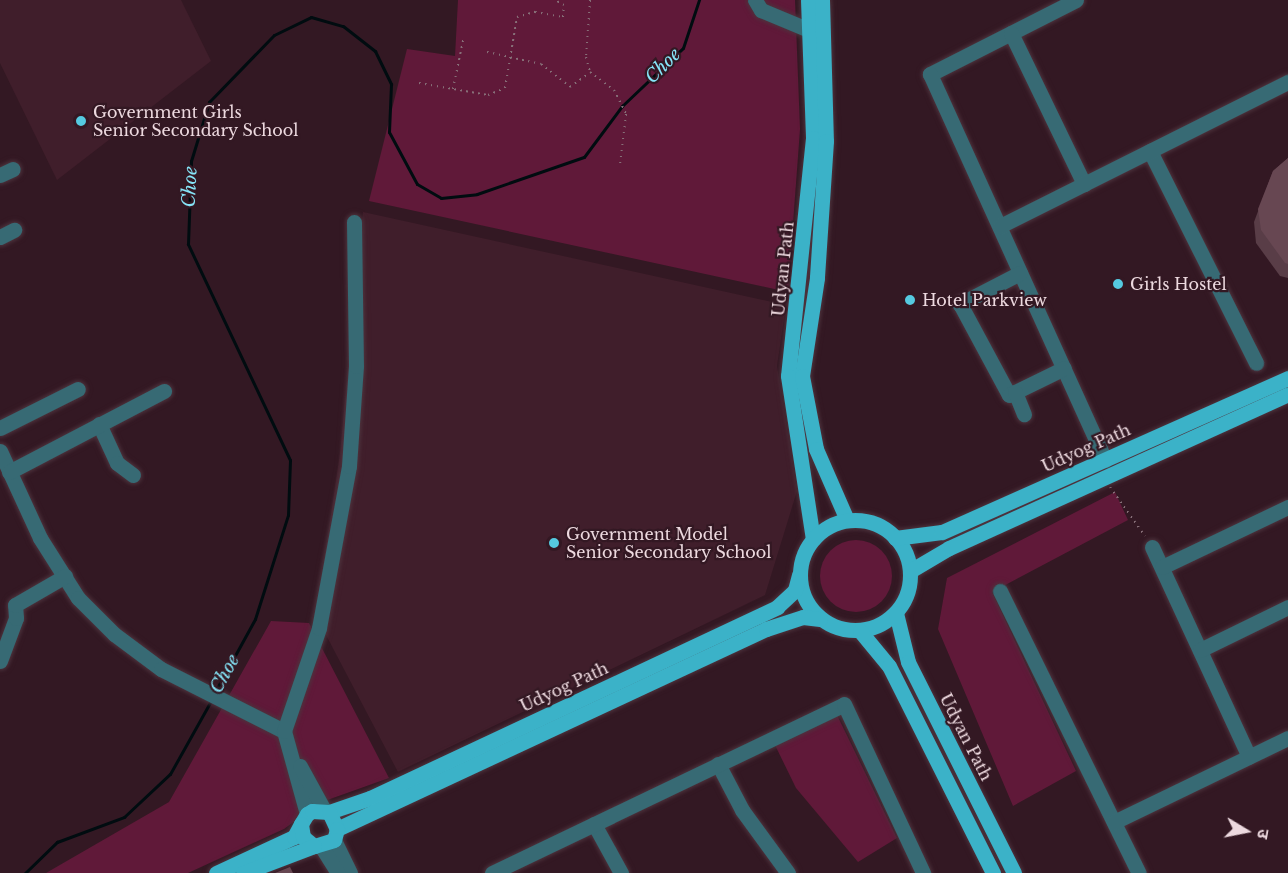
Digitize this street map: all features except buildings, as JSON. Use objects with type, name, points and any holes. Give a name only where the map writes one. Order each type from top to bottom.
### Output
[{"type":"main road","name":"Udyan Path","points":[[808,0],[813,138],[788,376],[813,539]]},
{"type":"main road","name":"Udyan Path","points":[[822,0],[826,141],[817,278],[802,376],[816,449],[847,520]]},
{"type":"main road","name":"Udyog Path","points":[[895,538],[942,532],[1288,378]]},
{"type":"main road","name":"Udyog Path","points":[[910,571],[949,548],[1288,394]]},
{"type":"main road","points":[[860,631],[896,612],[908,589],[910,571],[895,538],[873,523],[847,520],[813,539],[799,575],[805,599],[820,619],[860,631],[889,666],[993,873]]},
{"type":"main road","name":"Udyog Path","points":[[304,819],[370,798],[777,607],[795,590],[799,575]]},
{"type":"main road","name":"Udyan Path","points":[[896,612],[908,662],[1014,873]]},
{"type":"main road","name":"Udyog Path","points":[[243,873],[326,840],[766,629],[803,617],[820,619]]},
{"type":"main road","points":[[304,819],[303,837],[326,840],[327,811]]},
{"type":"main road","points":[[216,873],[294,837],[304,819]]},
{"type":"street","points":[[755,0],[761,9],[809,30]]},
{"type":"street","points":[[1076,0],[930,74],[1105,460]]},
{"type":"street","points":[[1011,33],[1084,184]]},
{"type":"street","points":[[1000,226],[1288,82]]},
{"type":"street","points":[[1150,151],[1256,363]]},
{"type":"street","points":[[304,819],[286,737],[319,628],[349,466],[357,366],[354,222]]},
{"type":"street","points":[[1020,273],[960,304],[1009,395],[1064,368]]},
{"type":"street","points":[[0,428],[78,389]]},
{"type":"street","points":[[9,472],[164,390]]},
{"type":"street","points":[[1015,392],[1024,414]]},
{"type":"street","points":[[99,424],[117,463],[133,475]]},
{"type":"street","points":[[0,451],[64,576],[114,634],[177,677],[246,709],[286,737],[327,811]]},
{"type":"street","points":[[1162,567],[1288,507]]},
{"type":"street","points":[[1152,547],[1250,757]]},
{"type":"street","points":[[0,661],[16,618],[15,604],[64,576]]},
{"type":"street","points":[[1000,591],[1139,873]]},
{"type":"street","points":[[1200,650],[1288,607]]},
{"type":"street","points":[[492,873],[844,704],[923,873]]},
{"type":"street","points":[[1114,822],[1250,757],[1287,742]]},
{"type":"street","points":[[718,764],[742,810],[788,873]]},
{"type":"street","points":[[594,824],[621,873]]},
{"type":"street","points":[[326,840],[338,873]]},
{"type":"street","points":[[326,840],[350,873]]},
{"type":"path","points":[[418,83],[488,95],[505,88],[517,16],[535,12],[562,16],[564,5],[555,0]]},
{"type":"path","points":[[590,0],[590,72]]},
{"type":"path","points":[[453,89],[464,36]]},
{"type":"path","points":[[487,52],[541,64],[570,87],[590,72]]},
{"type":"path","points":[[590,72],[614,90],[626,114],[620,164]]},
{"type":"path","points":[[1103,478],[1152,547]]},
{"type":"shaded area","name":"Government Girls Senior Secondary School","points":[[0,0],[181,0],[211,61],[57,180],[0,63]]},
{"type":"shaded area","points":[[458,0],[795,0],[800,129],[788,292],[369,201],[407,49],[455,56]]},
{"type":"shaded area","name":"Government Model Senior Secondary School","points":[[363,212],[786,305],[777,366],[797,491],[765,595],[398,772],[316,616],[340,453]]},
{"type":"shaded area","points":[[1115,492],[1128,520],[992,592],[1076,771],[1013,806],[938,629],[947,578]]},
{"type":"shaded area","points":[[863,540],[882,550],[890,562],[892,576],[890,590],[882,602],[870,610],[849,612],[830,602],[822,590],[820,569],[830,550],[842,542]]},
{"type":"shaded area","points":[[271,621],[309,623],[389,778],[319,803],[284,829],[188,873],[46,873],[169,802]]},
{"type":"shaded area","points":[[837,715],[897,838],[858,862],[796,788],[775,745]]},
{"type":"waterway","name":"Choe","points":[[216,690],[255,619],[288,515],[290,460],[188,244],[191,161],[209,102],[274,35],[311,17],[343,26],[375,51],[391,84],[389,132],[417,184],[441,198],[477,194],[584,157],[622,106],[683,48],[699,0]]},
{"type":"waterway","name":"Choe","points":[[25,873],[57,842],[124,817],[170,774],[212,699]]},
{"type":"place","name":"Government Girls Senior Secondary School","points":[[81,121]]},
{"type":"place","name":"Girls Hostel","points":[[1118,284]]},
{"type":"place","name":"Hotel Parkview","points":[[910,300]]},
{"type":"place","name":"Government Model Senior Secondary School","points":[[554,543]]}]
